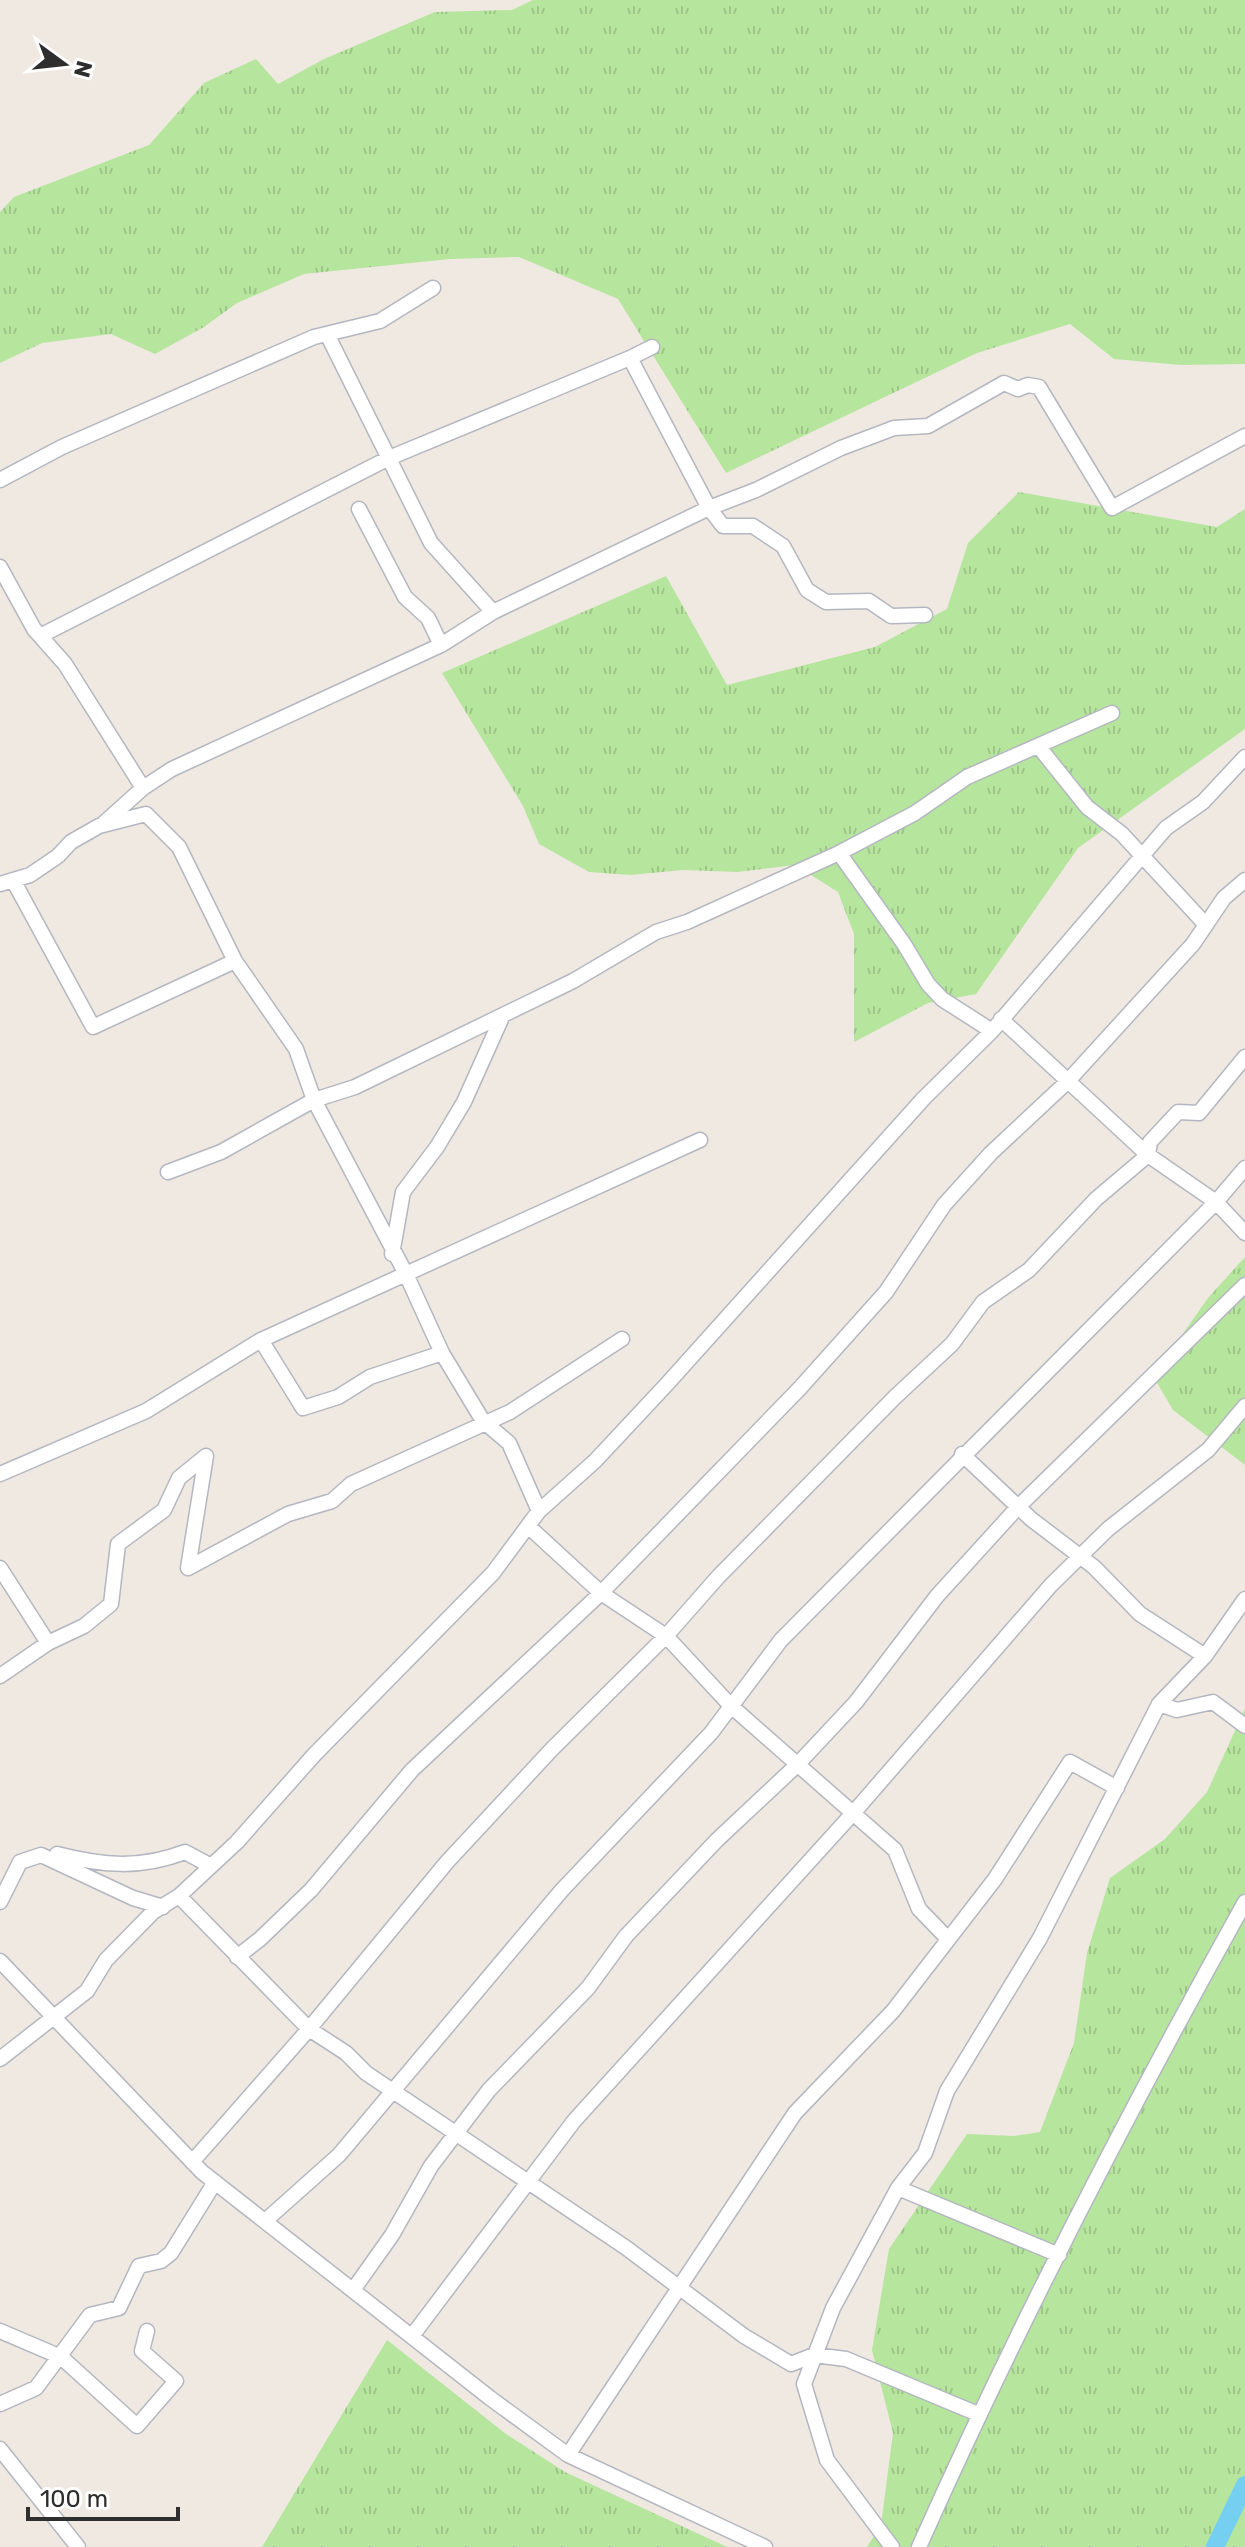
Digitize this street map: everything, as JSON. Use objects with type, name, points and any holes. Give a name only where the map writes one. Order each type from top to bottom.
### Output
[{"type":"street","points":[[0,480],[62,447],[327,334],[380,321],[433,288]]},
{"type":"street","points":[[327,334],[431,543],[493,612]]},
{"type":"street","points":[[40,636],[389,458],[652,347]]},
{"type":"street","points":[[630,358],[709,508],[723,526],[753,526],[783,546],[807,590],[826,602],[869,601],[891,616],[925,615]]},
{"type":"street","points":[[235,961],[93,1027],[6,882],[30,875],[58,856],[71,842],[99,826],[143,788],[172,769],[441,645],[493,612],[709,508],[867,438],[894,428],[928,426],[1004,383],[1018,389],[1028,385],[1039,387],[1112,508],[1245,436]]},
{"type":"street","points":[[359,509],[405,597],[428,618],[441,645]]},
{"type":"street","points":[[0,570],[40,636],[65,664],[143,788]]},
{"type":"street","points":[[0,570],[56,652]]},
{"type":"street","points":[[168,1172],[221,1152],[314,1100],[355,1087],[573,981],[656,932],[687,922],[839,853],[915,813],[967,777],[1112,713]]},
{"type":"street","points":[[1039,747],[1087,807],[1122,834],[1206,925]]},
{"type":"street","points":[[0,2059],[87,1991],[106,1960],[211,1866],[493,1573],[539,1511],[595,1461],[667,1384],[924,1098],[996,1025],[1166,828],[1203,802],[1245,757]]},
{"type":"street","points":[[99,826],[146,814],[179,847],[235,961],[296,1049],[314,1100],[392,1254],[406,1274],[442,1353],[483,1421],[509,1443],[539,1511]]},
{"type":"street","points":[[839,853],[904,944],[928,984],[942,999],[996,1025],[1067,1082],[1148,1155],[1216,1202],[1245,1233]]},
{"type":"street","points":[[237,1957],[311,1890],[412,1770],[601,1593],[800,1388],[886,1292],[944,1205],[991,1153],[1067,1082],[1193,944],[1224,898],[1245,880]]},
{"type":"street","points":[[392,1254],[403,1192],[437,1147],[464,1102],[503,1015]]},
{"type":"street","points":[[192,2162],[309,2029],[447,1862],[552,1749],[666,1636],[729,1565],[895,1397],[952,1344],[983,1302],[1029,1270],[1096,1199],[1148,1155],[1150,1142],[1178,1112],[1199,1113],[1245,1057]]},
{"type":"street","points":[[0,1474],[146,1411],[261,1340],[700,1140]]},
{"type":"street","points":[[265,2221],[339,2155],[562,1890],[711,1733],[781,1640],[962,1454],[1216,1202],[1245,1168]]},
{"type":"street","points":[[353,2290],[456,2134],[489,2090],[588,1988],[626,1936],[856,1702],[937,1596],[1018,1507],[1245,1285]]},
{"type":"street","points":[[0,1676],[48,1643],[84,1626],[111,1604],[118,1544],[164,1510],[179,1478],[206,1456],[188,1568],[288,1514],[332,1501],[351,1484],[483,1421],[510,1412],[622,1339]]},
{"type":"street","points":[[261,1340],[303,1408],[338,1397],[370,1377],[442,1353]]},
{"type":"street","points":[[412,2336],[527,2183],[625,2063],[855,1811],[1078,1555],[1208,1450],[1245,1406]]},
{"type":"street","points":[[962,1454],[1031,1519],[1078,1555],[1140,1614],[1205,1656]]},
{"type":"street","points":[[528,1526],[601,1593],[666,1636],[731,1706],[855,1811],[895,1850],[919,1909],[948,1939]]},
{"type":"street","points":[[0,1568],[48,1643]]},
{"type":"street","points":[[892,2547],[827,2460],[804,2384],[814,2355],[833,2308],[898,2188],[925,2153],[947,2091],[1040,1938],[1159,1704],[1205,1656],[1243,1608]]},
{"type":"street","points":[[1159,1704],[1177,1710],[1213,1702],[1245,1726]]},
{"type":"street","points":[[568,2455],[795,2113],[893,2011],[995,1879],[1070,1762],[1117,1788]]},
{"type":"street","points":[[0,1902],[20,1862],[51,1853],[130,1867],[156,1863],[185,1852],[211,1866]]},
{"type":"street","points":[[41,1855],[133,1898],[163,1907]]},
{"type":"street","points":[[179,1896],[309,2029],[346,2053],[390,2091],[678,2287],[744,2336],[791,2364],[814,2355],[846,2359],[978,2414]]},
{"type":"street","points":[[919,2547],[978,2414],[1245,1902]]},
{"type":"street","points":[[0,1961],[53,2020],[192,2162],[412,2336],[568,2455],[765,2547]]},
{"type":"street","points":[[0,2404],[36,2388],[90,2315],[119,2308],[139,2266],[161,2261],[171,2253],[215,2182]]},
{"type":"street","points":[[898,2188],[1059,2255]]},
{"type":"street","points":[[0,2331],[61,2357],[137,2426],[176,2381],[142,2351],[147,2331]]},
{"type":"street","points":[[0,2449],[78,2547]]},
{"type":"green space","points":[[533,0],[1245,0],[1245,364],[1181,365],[1114,359],[1070,324],[977,353],[726,473],[618,299],[519,257],[450,259],[304,274],[237,303],[204,327],[155,354],[111,334],[42,343],[0,363],[0,212],[14,197],[149,145],[204,83],[256,59],[278,84],[324,59],[435,12],[512,10]]},
{"type":"green space","points":[[1019,492],[1217,527],[1245,509],[1245,729],[1078,848],[976,994],[928,1003],[854,1042],[854,934],[838,892],[795,865],[738,872],[683,870],[630,875],[589,872],[539,844],[523,806],[442,673],[666,576],[727,685],[875,647],[947,609],[968,543]]},
{"type":"green space","points":[[1245,1257],[1245,1465],[1173,1410],[1153,1376],[1208,1298]]},
{"type":"green space","points":[[1245,1709],[1245,2547],[867,2547],[881,2525],[893,2433],[872,2350],[889,2249],[967,2134],[1014,2136],[1040,2132],[1074,2043],[1087,1953],[1110,1878],[1165,1839],[1207,1792]]},
{"type":"green space","points":[[387,2340],[506,2434],[565,2472],[727,2547],[262,2547]]},
{"type":"waterway","points":[[1215,2547],[1245,2485]]}]
